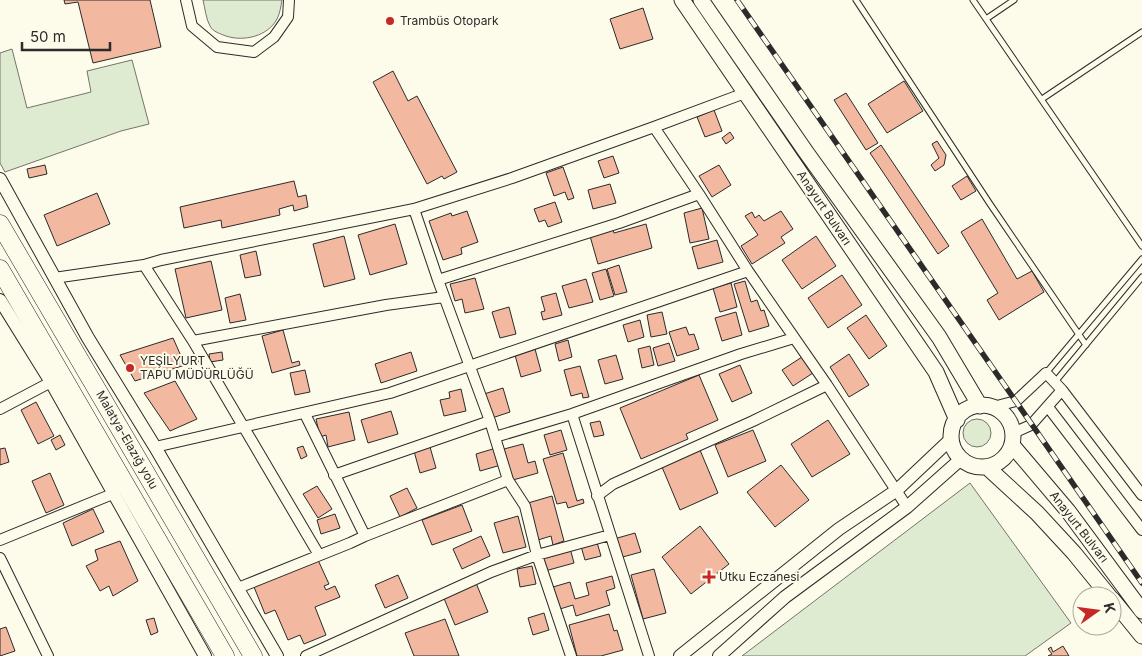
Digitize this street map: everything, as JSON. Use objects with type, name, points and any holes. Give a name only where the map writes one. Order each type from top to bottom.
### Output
[{"type":"highway","name":"Malatya-Elazığ yolu","points":[[0,224],[253,656]]},
{"type":"highway","name":"Malatya-Elazığ yolu","points":[[0,269],[3,293],[120,488],[225,656]]},
{"type":"main road","name":"Anayurt Bulvarı","points":[[682,0],[936,372],[957,420]]},
{"type":"main road","name":"Anayurt Bulvarı","points":[[701,0],[986,406]]},
{"type":"main road","points":[[986,406],[1006,416],[1013,439],[1002,461],[987,467],[978,467],[961,459],[956,452],[952,438],[954,424],[966,410],[986,406]]},
{"type":"main road","name":"Anayurt Bulvarı","points":[[1013,439],[1142,611]]},
{"type":"main road","name":"Anayurt Bulvarı","points":[[987,467],[1037,513],[1074,553],[1101,586]]},
{"type":"main road","points":[[1122,611],[1142,636]]},
{"type":"street","points":[[186,0],[192,26],[217,47],[254,52],[274,37],[288,17],[289,0]]},
{"type":"street","points":[[54,278],[144,265],[294,232],[414,209],[512,178],[745,92]]},
{"type":"street","points":[[654,127],[748,271],[827,385],[907,507]]},
{"type":"street","points":[[0,179],[88,338],[155,447],[277,656]]},
{"type":"street","points":[[438,280],[619,223],[699,194]]},
{"type":"street","points":[[414,209],[490,421],[508,480],[524,506],[537,555],[571,656]]},
{"type":"street","points":[[144,265],[193,341],[319,555]]},
{"type":"street","points":[[155,447],[390,393],[471,367],[748,271]]},
{"type":"street","points":[[3,293],[90,449],[120,488],[165,587],[205,656]]},
{"type":"street","points":[[193,341],[386,305],[444,297]]},
{"type":"street","points":[[495,437],[572,414],[741,354],[794,338]]},
{"type":"street","points":[[986,406],[1016,401],[1046,373],[1142,495]]},
{"type":"street","points":[[0,409],[51,382]]},
{"type":"street","points":[[597,496],[613,484],[753,421],[827,385]]},
{"type":"street","points":[[1013,439],[1031,425],[1048,407],[1058,386]]},
{"type":"street","points":[[1048,407],[1142,530]]},
{"type":"street","points":[[305,414],[365,536]]},
{"type":"street","points":[[572,414],[649,656]]},
{"type":"street","points":[[334,476],[490,421]]},
{"type":"street","points":[[680,656],[839,529],[896,490],[952,438]]},
{"type":"street","points":[[719,656],[785,597],[907,507],[961,459]]},
{"type":"street","points":[[238,588],[508,480]]},
{"type":"street","points":[[0,540],[120,488]]},
{"type":"street","points":[[306,656],[491,572],[537,555],[610,535]]},
{"type":"street","points":[[0,558],[48,656]]},
{"type":"lane","points":[[856,0],[990,204],[1086,345]]},
{"type":"lane","points":[[973,0],[1142,246]]},
{"type":"lane","points":[[986,18],[1014,0]]},
{"type":"lane","points":[[1042,99],[1142,32]]},
{"type":"lane","points":[[1046,373],[1142,259]]},
{"type":"lane","points":[[1058,386],[1086,345],[1142,277]]},
{"type":"green space","points":[[203,0],[282,0],[277,19],[268,30],[248,38],[233,38],[211,28]]},
{"type":"green space","points":[[12,49],[27,108],[91,92],[87,71],[132,60],[149,124],[121,131],[5,172],[0,163],[0,53]]},
{"type":"green space","points":[[977,419],[987,423],[991,433],[987,443],[977,447],[967,443],[963,433],[967,423]]},
{"type":"green space","points":[[970,483],[1071,623],[1025,656],[742,656]]},
{"type":"building","points":[[64,0],[150,0],[161,47],[93,63],[78,2],[65,4]]},
{"type":"building","points":[[643,8],[653,39],[620,49],[610,19]]},
{"type":"building","points":[[393,71],[408,101],[417,96],[457,172],[444,179],[442,176],[427,184],[373,82]]},
{"type":"building","points":[[904,81],[923,111],[887,133],[868,104]]},
{"type":"building","points":[[846,93],[878,143],[866,150],[834,100]]},
{"type":"building","points":[[714,110],[722,131],[705,137],[697,117]]},
{"type":"building","points":[[730,132],[734,138],[726,144],[722,138]]},
{"type":"building","points":[[937,141],[946,155],[944,165],[935,171],[931,165],[939,158],[932,144]]},
{"type":"building","points":[[881,145],[949,246],[938,254],[870,153]]},
{"type":"building","points":[[613,156],[619,173],[604,178],[598,161]]},
{"type":"building","points":[[45,165],[47,174],[29,178],[27,169]]},
{"type":"building","points":[[719,165],[731,185],[712,197],[699,176]]},
{"type":"building","points":[[563,167],[574,198],[568,200],[565,192],[554,196],[546,173]]},
{"type":"building","points":[[967,176],[976,191],[961,200],[952,186]]},
{"type":"building","points":[[294,181],[298,197],[306,195],[308,207],[294,211],[293,205],[279,209],[280,215],[222,228],[221,220],[184,228],[180,207]]},
{"type":"building","points":[[610,184],[616,203],[593,209],[588,190]]},
{"type":"building","points":[[97,193],[110,224],[57,246],[44,215]]},
{"type":"building","points":[[555,202],[562,222],[548,227],[545,220],[539,222],[534,209]]},
{"type":"building","points":[[702,208],[709,239],[690,243],[684,213]]},
{"type":"building","points":[[467,211],[478,242],[461,248],[462,254],[443,260],[429,221],[451,213],[452,216]]},
{"type":"building","points":[[781,211],[793,229],[781,237],[785,243],[752,264],[741,246],[758,235],[745,216],[752,212],[755,218],[759,215],[764,221]]},
{"type":"building","points":[[982,219],[1017,279],[1032,271],[1044,292],[999,320],[987,300],[998,293],[961,232]]},
{"type":"building","points":[[395,224],[407,264],[370,275],[358,235]]},
{"type":"building","points":[[646,224],[652,248],[598,264],[590,236],[613,230],[614,233]]},
{"type":"building","points":[[344,236],[355,279],[324,287],[313,244]]},
{"type":"building","points":[[816,236],[836,266],[802,289],[782,260]]},
{"type":"building","points":[[717,240],[723,262],[698,269],[692,247]]},
{"type":"building","points":[[256,251],[261,275],[245,278],[240,255]]},
{"type":"building","points":[[211,261],[222,310],[186,318],[175,269]]},
{"type":"building","points":[[619,265],[627,292],[615,295],[607,269]]},
{"type":"building","points":[[606,269],[614,296],[600,300],[592,273]]},
{"type":"building","points":[[842,275],[862,305],[828,328],[808,298]]},
{"type":"building","points":[[475,278],[484,309],[465,313],[462,299],[455,301],[450,284]]},
{"type":"building","points":[[586,279],[593,302],[569,308],[562,286]]},
{"type":"building","points":[[745,281],[751,302],[757,300],[761,311],[764,310],[769,326],[749,332],[734,284]]},
{"type":"building","points":[[731,283],[737,307],[720,312],[713,288]]},
{"type":"building","points":[[556,293],[562,315],[543,320],[541,312],[545,311],[541,297]]},
{"type":"building","points":[[240,294],[246,320],[230,323],[225,298]]},
{"type":"building","points":[[509,307],[516,334],[500,338],[492,312]]},
{"type":"building","points":[[662,312],[667,334],[651,337],[647,315]]},
{"type":"building","points":[[736,312],[742,335],[722,341],[715,318]]},
{"type":"building","points":[[866,315],[887,346],[869,359],[847,328]]},
{"type":"building","points":[[640,320],[644,337],[628,342],[623,325]]},
{"type":"building","points":[[686,327],[689,335],[694,334],[699,349],[677,356],[669,332]]},
{"type":"building","points":[[283,330],[292,363],[299,361],[300,365],[272,373],[262,336]]},
{"type":"building","points":[[173,338],[185,365],[135,381],[120,355]]},
{"type":"building","points":[[568,340],[572,357],[559,361],[555,344]]},
{"type":"building","points":[[669,343],[675,361],[658,366],[653,348]]},
{"type":"building","points":[[650,346],[654,365],[642,368],[638,349]]},
{"type":"building","points":[[535,349],[541,371],[521,377],[515,355]]},
{"type":"building","points":[[222,352],[223,360],[210,362],[209,354]]},
{"type":"building","points":[[411,352],[417,371],[381,383],[375,364]]},
{"type":"building","points":[[849,354],[869,385],[849,397],[830,367]]},
{"type":"building","points":[[616,355],[623,379],[605,384],[598,360]]},
{"type":"building","points":[[802,357],[813,373],[793,386],[782,370]]},
{"type":"building","points":[[740,365],[752,393],[732,402],[719,374]]},
{"type":"building","points":[[580,366],[589,397],[583,398],[582,393],[571,396],[564,370]]},
{"type":"building","points":[[305,370],[310,392],[295,395],[290,373]]},
{"type":"building","points":[[699,375],[718,420],[686,434],[688,439],[641,459],[620,408]]},
{"type":"building","points":[[175,381],[197,419],[170,431],[144,393]]},
{"type":"building","points":[[503,388],[510,412],[492,418],[484,394]]},
{"type":"building","points":[[461,389],[466,411],[444,416],[440,400],[450,398],[449,392]]},
{"type":"building","points":[[36,402],[54,436],[38,444],[21,410]]},
{"type":"building","points":[[391,411],[398,434],[368,443],[361,420]]},
{"type":"building","points":[[349,412],[355,440],[328,447],[326,435],[320,437],[316,419]]},
{"type":"building","points":[[828,420],[850,454],[812,477],[791,444]]},
{"type":"building","points":[[600,421],[604,435],[594,437],[590,423]]},
{"type":"building","points":[[561,430],[567,450],[550,455],[544,435]]},
{"type":"building","points":[[753,430],[766,461],[728,477],[715,445]]},
{"type":"building","points":[[60,435],[65,445],[56,450],[51,440]]},
{"type":"building","points":[[523,444],[528,463],[535,461],[538,473],[513,480],[504,449]]},
{"type":"building","points":[[303,446],[307,456],[301,459],[297,448]]},
{"type":"building","points":[[430,447],[436,468],[420,473],[414,451]]},
{"type":"building","points":[[5,448],[9,462],[0,465],[0,449]]},
{"type":"building","points":[[496,448],[501,465],[480,471],[476,454]]},
{"type":"building","points":[[700,450],[718,493],[680,510],[662,467]]},
{"type":"building","points":[[563,453],[577,501],[583,499],[584,503],[568,508],[566,502],[557,504],[543,459]]},
{"type":"building","points":[[781,465],[809,500],[775,527],[747,492]]},
{"type":"building","points":[[50,473],[64,505],[46,513],[32,481]]},
{"type":"building","points":[[317,486],[332,509],[318,518],[303,494]]},
{"type":"building","points":[[407,488],[417,508],[400,517],[390,496]]},
{"type":"building","points":[[552,496],[564,541],[553,545],[551,536],[538,540],[528,503]]},
{"type":"building","points":[[462,505],[472,531],[432,545],[422,520]]},
{"type":"building","points":[[93,509],[104,532],[72,546],[63,523]]},
{"type":"building","points":[[335,514],[340,528],[321,534],[317,520]]},
{"type":"building","points":[[518,516],[526,547],[503,553],[494,523]]},
{"type":"building","points":[[700,526],[729,564],[691,594],[662,557]]},
{"type":"building","points":[[635,533],[641,552],[619,558],[614,539]]},
{"type":"building","points":[[481,536],[490,556],[462,569],[453,549]]},
{"type":"building","points":[[596,539],[601,556],[585,560],[580,543]]},
{"type":"building","points":[[120,541],[138,581],[113,596],[109,586],[100,591],[86,566],[98,560],[95,550]]},
{"type":"building","points":[[570,548],[574,563],[545,571],[541,555]]},
{"type":"building","points":[[318,560],[329,584],[324,586],[326,590],[335,586],[340,597],[315,607],[326,635],[304,644],[300,635],[288,640],[275,610],[265,614],[254,587]]},
{"type":"building","points":[[532,566],[536,584],[520,587],[517,569]]},
{"type":"building","points":[[654,569],[666,613],[643,619],[631,575]]},
{"type":"building","points":[[398,575],[408,598],[385,608],[375,585]]},
{"type":"building","points":[[612,576],[615,588],[606,591],[610,605],[576,616],[573,605],[560,609],[553,587],[570,582],[575,599],[589,595],[586,583]]},
{"type":"building","points":[[476,583],[488,612],[455,625],[443,596]]},
{"type":"building","points":[[544,613],[549,630],[533,635],[528,618]]},
{"type":"building","points":[[609,614],[614,631],[617,630],[623,650],[601,656],[577,656],[569,625]]},
{"type":"building","points":[[154,618],[158,632],[151,635],[146,620]]},
{"type":"building","points":[[445,619],[459,656],[414,656],[405,633]]},
{"type":"building","points":[[6,627],[15,651],[0,656],[0,629]]},
{"type":"building","points":[[1063,646],[1069,656],[1048,656],[1052,654],[1048,649],[1051,647],[1053,652]]},
{"type":"railway","points":[[737,0],[1142,583]]},
{"type":"place","name":"Trambüs Otopark","points":[[390,21]]},
{"type":"place","name":"YEŞİLYURT TAPU MÜDÜRLÜĞÜ","points":[[130,368]]},
{"type":"place","name":"Utku Eczanesi","points":[[709,577]]}]
